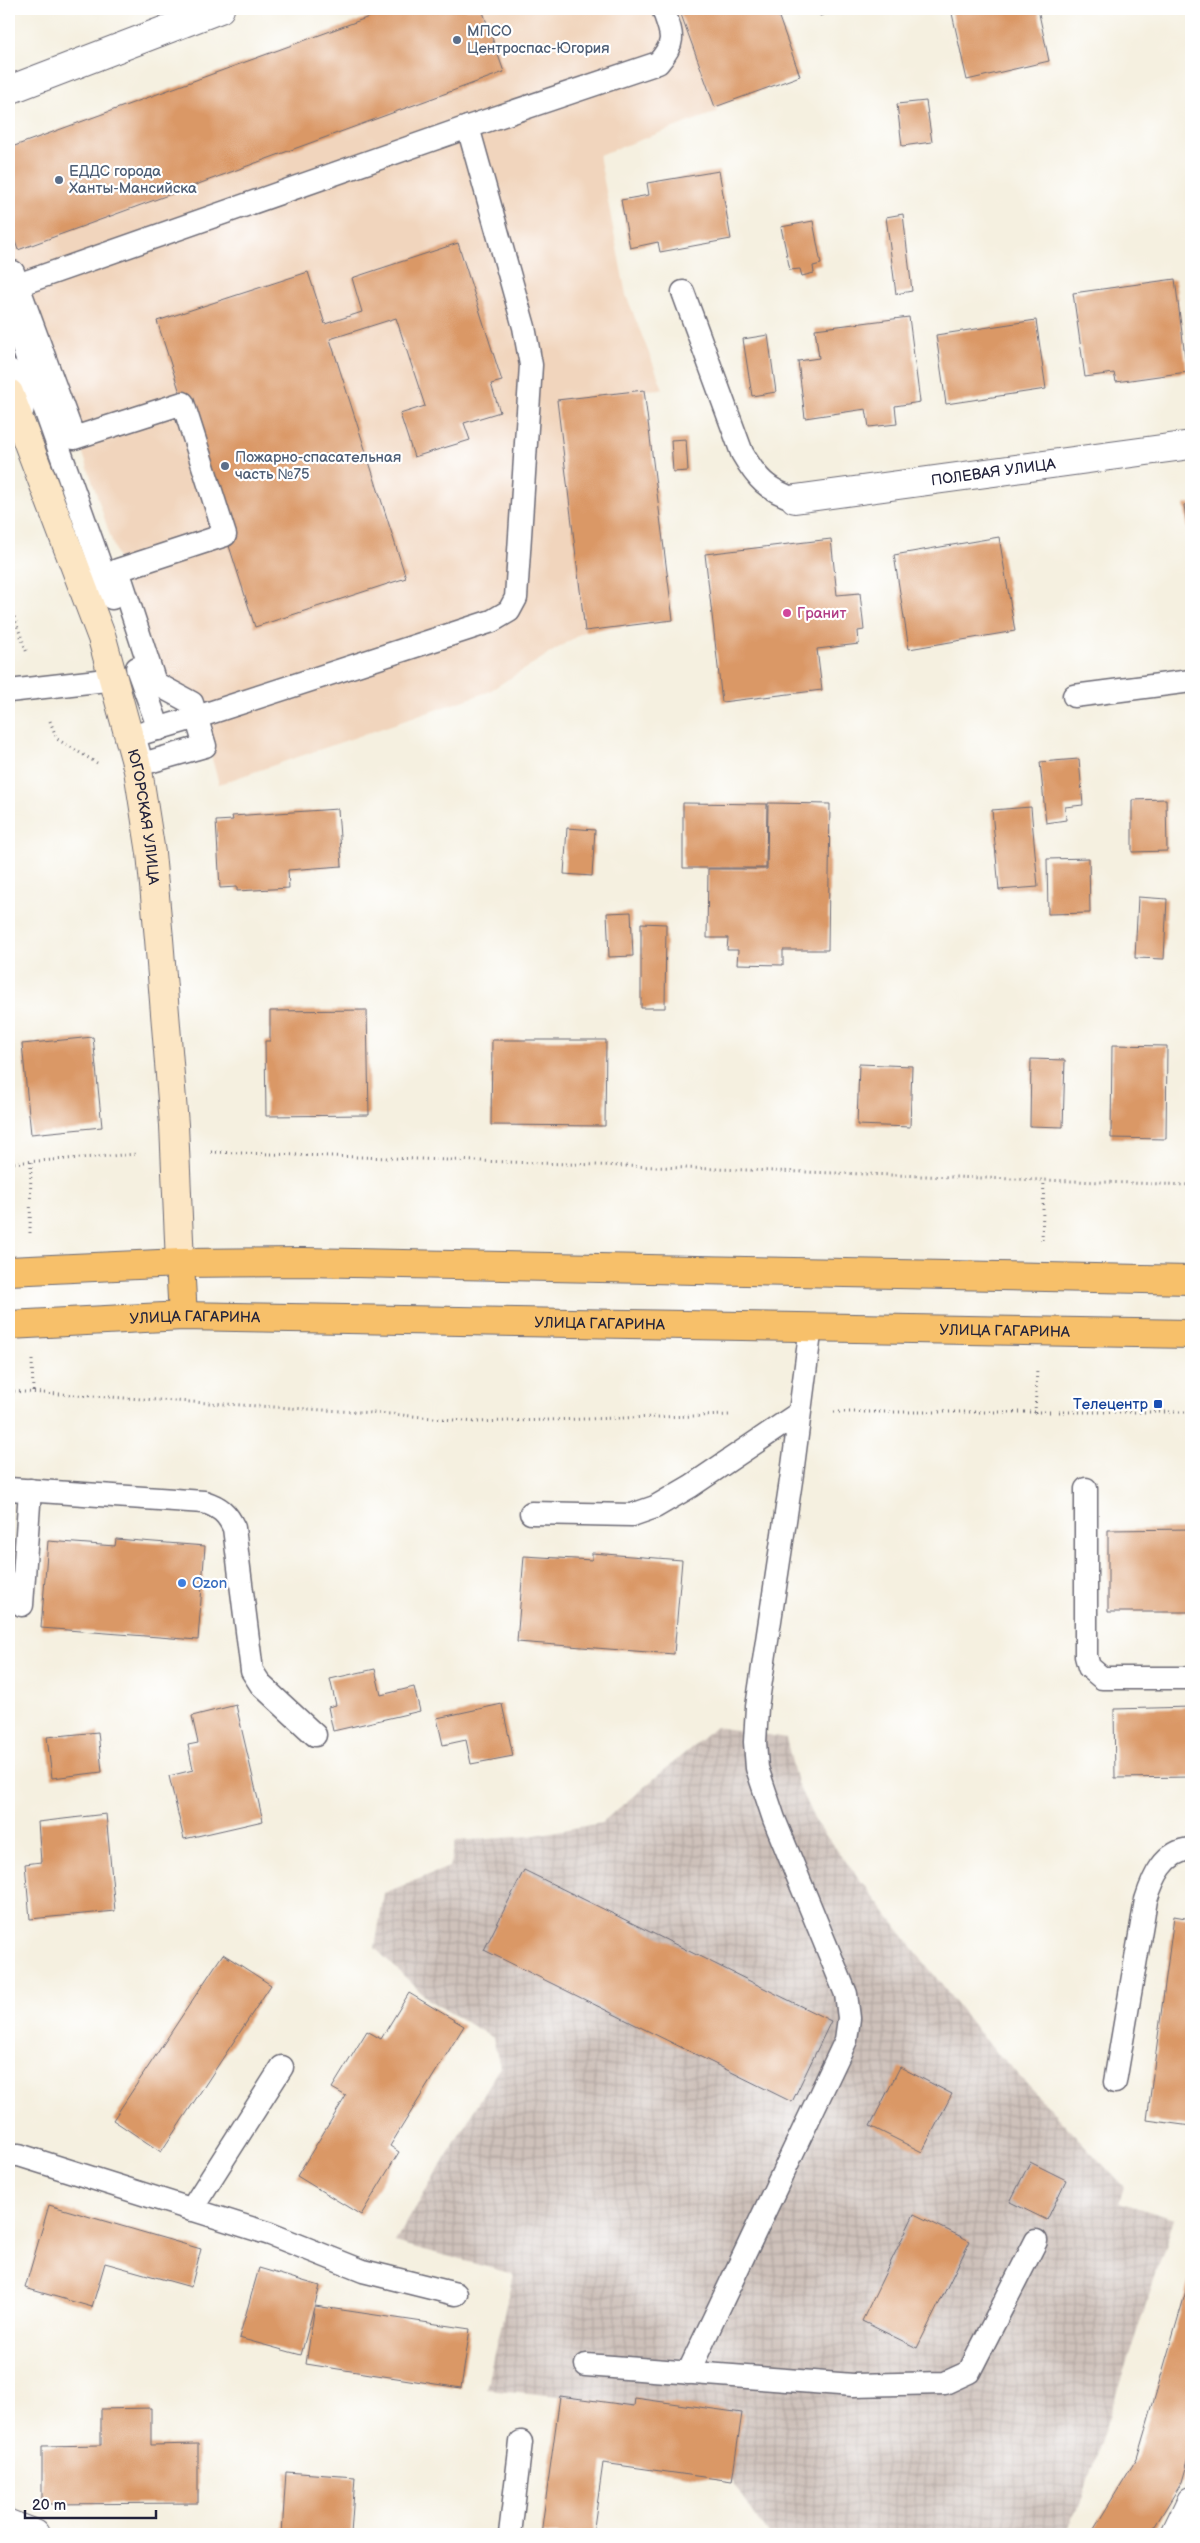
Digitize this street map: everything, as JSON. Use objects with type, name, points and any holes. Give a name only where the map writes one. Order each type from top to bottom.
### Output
[{"type":"main road","points":[[9,1271],[180,1263],[313,1262],[1191,1280]]},
{"type":"main road","points":[[180,1263],[183,1316]]},
{"type":"main road","name":"УЛИЦА ГАГАРИНА","points":[[9,1325],[183,1316],[1191,1334]]},
{"type":"street","points":[[9,90],[205,12]]},
{"type":"street","name":"ЮГОРСКАЯ УЛИЦА","points":[[9,393],[102,638],[132,736],[150,853],[175,1154],[180,1263]]},
{"type":"street","name":"ПОЛЕВАЯ УЛИЦА","points":[[795,499],[1191,445]]},
{"type":"street","points":[[1175,2534],[1191,2501]]},
{"type":"street","points":[[9,2524],[35,2534]]},
{"type":"lane","points":[[9,370],[106,635],[132,736],[142,764],[205,746],[192,703],[155,683],[118,570],[225,535],[183,404],[74,438],[12,282],[658,64],[670,49],[672,35],[663,9]]},
{"type":"lane","points":[[132,736],[197,718],[492,621],[508,611],[516,598],[530,365],[524,327],[468,127]]},
{"type":"lane","points":[[683,292],[739,443],[751,468],[762,482],[775,492],[795,499]]},
{"type":"lane","points":[[9,308],[159,729]]},
{"type":"lane","points":[[9,691],[115,679]]},
{"type":"lane","points":[[1074,696],[1191,681]]},
{"type":"lane","points":[[688,2374],[846,2040],[850,2018],[846,1994],[774,1819],[757,1768],[755,1742],[756,1707],[811,1326]]},
{"type":"lane","points":[[531,1513],[632,1515],[655,1507],[691,1486],[799,1413]]},
{"type":"lane","points":[[22,1605],[19,1489],[204,1502],[216,1506],[228,1514],[234,1528],[252,1671],[261,1686],[315,1735]]},
{"type":"lane","points":[[1086,1489],[1086,1656],[1089,1667],[1102,1678],[1191,1678]]},
{"type":"lane","points":[[1116,2082],[1146,1900],[1153,1877],[1168,1859],[1191,1849]]},
{"type":"lane","points":[[191,2210],[282,2067]]},
{"type":"lane","points":[[9,2155],[18,2155],[270,2234],[363,2270],[456,2294]]},
{"type":"lane","points":[[586,2365],[853,2385],[945,2383],[969,2372],[1036,2241]]},
{"type":"lane","points":[[510,2534],[521,2442]]},
{"type":"path","points":[[9,603],[57,739],[102,766]]},
{"type":"path","points":[[9,1163],[143,1153],[249,1152],[1191,1185]]},
{"type":"path","points":[[9,1391],[391,1414],[475,1422],[732,1415]]},
{"type":"path","points":[[799,1413],[852,1411],[1191,1412]]},
{"type":"shaded area","points":[[391,9],[776,9],[800,76],[716,107],[717,112],[599,155],[626,295],[663,389],[644,390],[673,620],[585,631],[488,692],[219,784],[200,716],[158,681],[77,435],[9,253],[18,249],[9,224],[9,148]]},
{"type":"shaded area","points":[[716,1727],[786,1738],[797,1783],[816,1823],[983,2038],[1124,2187],[1119,2202],[1174,2219],[1079,2507],[1064,2534],[769,2534],[732,2481],[603,2463],[560,2396],[487,2389],[513,2274],[395,2242],[500,2067],[493,2038],[430,2001],[375,1948],[384,1893],[449,1867],[456,1841],[530,1836],[601,1823]]},
{"type":"building","points":[[391,9],[482,9],[504,72],[18,250],[9,224],[9,148]]},
{"type":"building","points":[[679,9],[776,9],[800,76],[715,107]]},
{"type":"building","points":[[818,9],[840,9],[820,16]]},
{"type":"building","points":[[951,9],[1038,9],[1049,61],[967,80]]},
{"type":"building","points":[[926,101],[932,142],[902,146],[897,104]]},
{"type":"building","points":[[719,171],[731,239],[660,252],[658,242],[630,248],[621,200],[649,195],[647,183]]},
{"type":"building","points":[[903,214],[912,291],[896,294],[886,217]]},
{"type":"building","points":[[813,221],[821,264],[813,266],[814,273],[802,276],[800,269],[790,270],[781,227]]},
{"type":"building","points":[[458,243],[502,381],[491,384],[500,412],[464,423],[470,440],[414,457],[400,414],[425,406],[396,318],[330,339],[406,578],[255,627],[157,321],[308,272],[325,324],[362,312],[352,278]]},
{"type":"building","points":[[1175,279],[1187,372],[1116,382],[1114,373],[1085,377],[1073,293]]},
{"type":"building","points":[[909,317],[920,402],[895,406],[897,424],[869,427],[866,409],[805,418],[798,361],[819,358],[815,329]]},
{"type":"building","points":[[1036,320],[1046,389],[946,404],[936,335]]},
{"type":"building","points":[[768,335],[776,392],[752,396],[743,339]]},
{"type":"building","points":[[644,390],[673,620],[585,631],[557,400]]},
{"type":"building","points":[[686,439],[688,471],[673,472],[671,440]]},
{"type":"building","points":[[1191,503],[1191,543],[1190,543],[1184,505]]},
{"type":"building","points":[[999,537],[1015,631],[909,649],[894,555]]},
{"type":"building","name":"Гранит","points":[[831,539],[837,595],[860,593],[864,630],[858,631],[859,644],[817,649],[822,690],[722,702],[705,554]]},
{"type":"building","points":[[1079,759],[1083,805],[1065,807],[1066,820],[1046,823],[1040,762]]},
{"type":"building","points":[[1166,799],[1167,851],[1132,852],[1132,800]]},
{"type":"building","points":[[683,803],[767,804],[766,868],[683,868]]},
{"type":"building","points":[[768,803],[830,804],[828,950],[783,950],[783,965],[737,964],[738,950],[727,950],[728,938],[707,938],[708,869],[767,869]]},
{"type":"building","points":[[1031,807],[1038,887],[999,890],[992,810]]},
{"type":"building","points":[[338,809],[342,866],[288,870],[289,888],[237,891],[237,887],[220,888],[216,821],[233,820],[232,816]]},
{"type":"building","points":[[567,828],[595,830],[592,876],[564,874]]},
{"type":"building","points":[[1089,858],[1090,913],[1048,914],[1047,859]]},
{"type":"building","points":[[1138,897],[1167,899],[1164,959],[1135,958]]},
{"type":"building","points":[[631,912],[633,956],[609,957],[607,913]]},
{"type":"building","points":[[641,923],[666,924],[665,1008],[641,1008]]},
{"type":"building","points":[[367,1010],[369,1115],[266,1116],[265,1041],[270,1041],[270,1011]]},
{"type":"building","points":[[93,1037],[102,1127],[31,1134],[22,1044]]},
{"type":"building","points":[[492,1040],[606,1040],[605,1126],[491,1125]]},
{"type":"building","points":[[1112,1045],[1167,1046],[1166,1139],[1111,1138]]},
{"type":"building","points":[[1031,1059],[1065,1060],[1063,1127],[1030,1126]]},
{"type":"building","points":[[859,1064],[912,1066],[910,1127],[857,1125]]},
{"type":"building","points":[[1191,1529],[1191,1612],[1108,1612],[1108,1530]]},
{"type":"building","points":[[116,1539],[205,1546],[198,1640],[41,1628],[48,1541],[115,1546]]},
{"type":"building","points":[[592,1553],[682,1560],[674,1654],[517,1642],[524,1556],[592,1560]]},
{"type":"building","points":[[375,1669],[381,1695],[414,1687],[420,1711],[333,1731],[328,1707],[336,1705],[330,1679]]},
{"type":"building","points":[[502,1704],[513,1756],[471,1764],[466,1740],[443,1745],[437,1718]]},
{"type":"building","points":[[236,1705],[263,1821],[184,1839],[169,1776],[193,1770],[188,1745],[198,1743],[192,1716]]},
{"type":"building","points":[[1191,1707],[1191,1777],[1115,1778],[1114,1709]]},
{"type":"building","points":[[98,1732],[102,1772],[52,1778],[47,1737]]},
{"type":"building","points":[[106,1814],[115,1911],[30,1919],[25,1864],[41,1862],[38,1822]]},
{"type":"building","points":[[524,1870],[831,2021],[792,2102],[484,1950]]},
{"type":"building","points":[[1174,1916],[1191,1919],[1191,2126],[1147,2120]]},
{"type":"building","points":[[223,1954],[271,1985],[161,2152],[113,2120]]},
{"type":"building","points":[[409,1993],[464,2026],[390,2146],[399,2152],[361,2215],[297,2176],[346,2096],[332,2088],[367,2031],[381,2039]]},
{"type":"building","points":[[900,2067],[952,2094],[922,2152],[870,2126]]},
{"type":"building","points":[[1030,2162],[1066,2180],[1047,2220],[1010,2202]]},
{"type":"building","points":[[49,2205],[201,2249],[191,2287],[105,2263],[92,2307],[25,2288]]},
{"type":"building","points":[[914,2214],[970,2241],[917,2348],[862,2321]]},
{"type":"building","points":[[259,2268],[320,2286],[301,2355],[239,2338]]},
{"type":"building","points":[[1191,2274],[1191,2450],[1182,2482],[1150,2534],[1091,2534],[1137,2458]]},
{"type":"building","points":[[315,2306],[470,2329],[461,2388],[306,2364]]},
{"type":"building","points":[[560,2396],[634,2406],[635,2398],[742,2413],[732,2481],[603,2463],[593,2534],[541,2534]]},
{"type":"building","points":[[151,2408],[151,2445],[198,2444],[198,2503],[42,2504],[42,2446],[101,2445],[101,2409]]},
{"type":"building","points":[[286,2472],[355,2477],[351,2534],[282,2534]]},
{"type":"place","name":"МПСО Центроспас-Югория","points":[[457,40]]},
{"type":"place","name":"ЕДДС города Ханты-Мансийска","points":[[59,180]]},
{"type":"place","name":"Пожарно-спасательная часть №75","points":[[225,466]]},
{"type":"place","name":"Гранит","points":[[787,613]]},
{"type":"place","name":"Телецентр","points":[[1158,1404]]},
{"type":"place","name":"Ozon","points":[[182,1583]]}]
